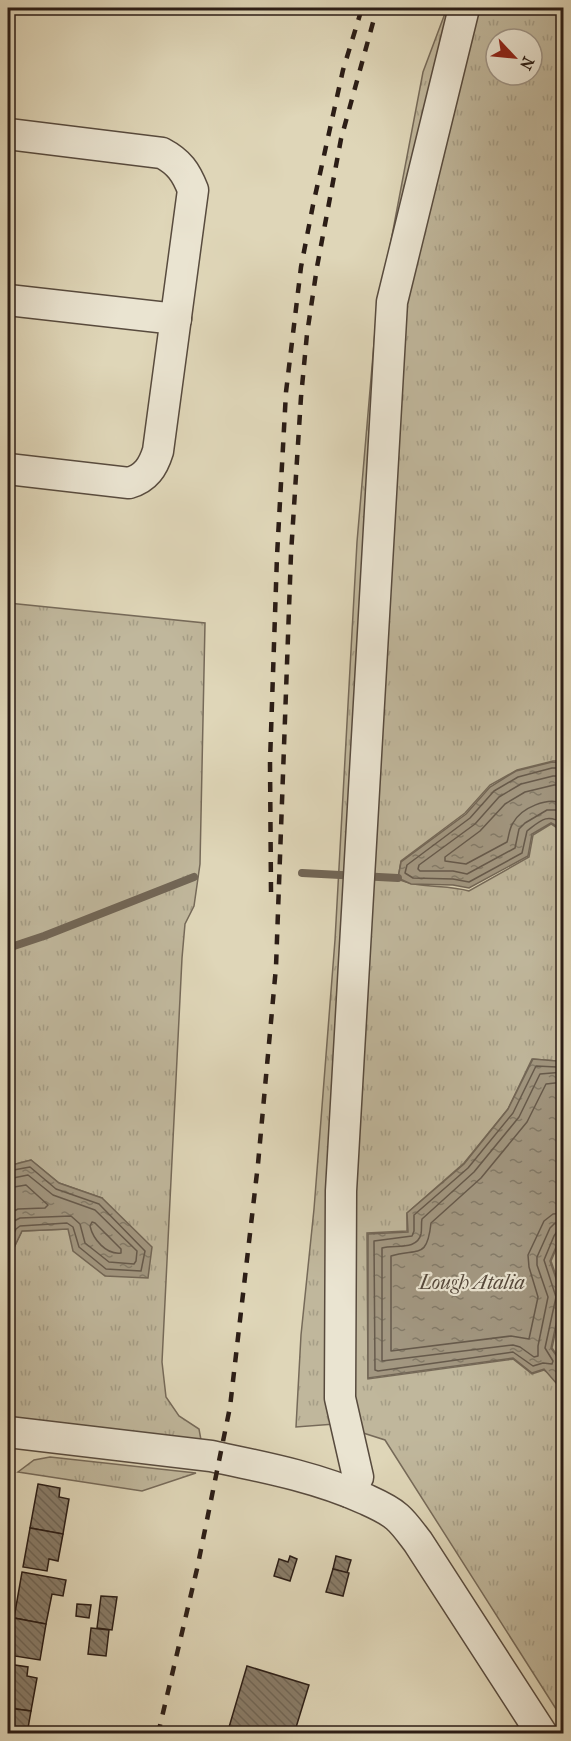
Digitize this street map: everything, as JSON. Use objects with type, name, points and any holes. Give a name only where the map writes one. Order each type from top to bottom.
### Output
[{"type":"street","points":[[349,1492],[358,1477],[340,1398],[341,1191],[393,302],[464,8]]},
{"type":"street","points":[[8,134],[162,153],[177,161],[193,190],[158,451],[154,464],[139,480],[129,483],[8,469]]},
{"type":"street","points":[[8,300],[176,319]]},
{"type":"street","points":[[8,1432],[211,1456],[290,1473],[349,1492],[391,1512],[410,1531],[542,1734]]},
{"type":"green space","points":[[447,8],[563,8],[563,761],[553,761],[517,770],[490,785],[465,813],[401,861],[398,879],[415,884],[469,891],[529,857],[533,835],[551,824],[563,832],[563,1052],[557,1061],[532,1059],[508,1109],[464,1163],[407,1213],[407,1231],[367,1233],[368,1379],[513,1359],[532,1374],[544,1370],[561,1381],[563,1397],[559,1413],[564,1413],[563,1720],[385,1440],[335,1424],[296,1427],[301,1335],[314,1209],[335,940],[357,542],[376,320],[423,72]]},
{"type":"green space","points":[[8,603],[205,623],[200,864],[194,906],[185,924],[182,958],[162,1362],[166,1397],[179,1416],[199,1429],[201,1440],[8,1419],[8,1260],[22,1231],[68,1229],[102,1198],[59,1183],[31,1160],[8,1166]]},
{"type":"green space","points":[[563,1233],[563,1296],[551,1261]]},
{"type":"green space","points":[[563,1296],[563,1364],[552,1348]]},
{"type":"green space","points":[[50,1457],[196,1473],[142,1491],[18,1472],[34,1460]]},
{"type":"water","points":[[552,762],[563,763],[563,831],[551,823],[532,834],[528,856],[469,888],[453,885],[411,884],[398,878],[401,862],[466,814],[490,787],[516,771]]},
{"type":"water","name":"Lough Atalia","points":[[563,1052],[563,1231],[550,1261],[562,1296],[551,1348],[563,1365],[563,1391],[544,1369],[532,1373],[513,1358],[368,1378],[368,1234],[408,1232],[407,1213],[464,1164],[508,1109],[533,1059],[557,1061]]},
{"type":"water","points":[[31,1160],[59,1183],[102,1198],[152,1247],[148,1278],[105,1276],[73,1251],[68,1229],[22,1231],[8,1260],[8,1166]]},
{"type":"building","points":[[38,1484],[60,1488],[59,1497],[69,1499],[63,1534],[30,1528]]},
{"type":"building","points":[[30,1528],[63,1534],[58,1561],[49,1559],[47,1571],[23,1567]]},
{"type":"building","points":[[290,1556],[297,1559],[290,1581],[274,1576],[279,1559],[288,1562]]},
{"type":"building","points":[[336,1556],[351,1560],[347,1573],[333,1569]]},
{"type":"building","points":[[333,1569],[349,1573],[343,1596],[326,1592]]},
{"type":"building","points":[[22,1572],[66,1580],[63,1596],[52,1594],[46,1624],[14,1618]]},
{"type":"building","points":[[101,1596],[117,1597],[112,1630],[97,1628]]},
{"type":"building","points":[[77,1604],[91,1605],[89,1618],[76,1616]]},
{"type":"building","points":[[14,1618],[46,1624],[40,1660],[8,1655]]},
{"type":"building","points":[[91,1628],[109,1630],[106,1656],[88,1654]]},
{"type":"building","points":[[8,1664],[28,1667],[27,1676],[37,1678],[31,1711],[8,1708]]},
{"type":"building","points":[[247,1666],[309,1685],[294,1734],[227,1734]]},
{"type":"building","points":[[8,1708],[31,1711],[27,1734],[8,1734]]},
{"type":"waterway","points":[[302,873],[398,878]]},
{"type":"waterway","points":[[8,948],[194,877]]},
{"type":"railway","points":[[271,892],[270,762],[277,556],[286,392],[301,267],[313,205],[343,70],[362,8]]},
{"type":"railway","points":[[158,1734],[197,1569],[230,1407],[258,1164],[276,967],[291,554],[307,334],[341,139],[377,8]]}]
